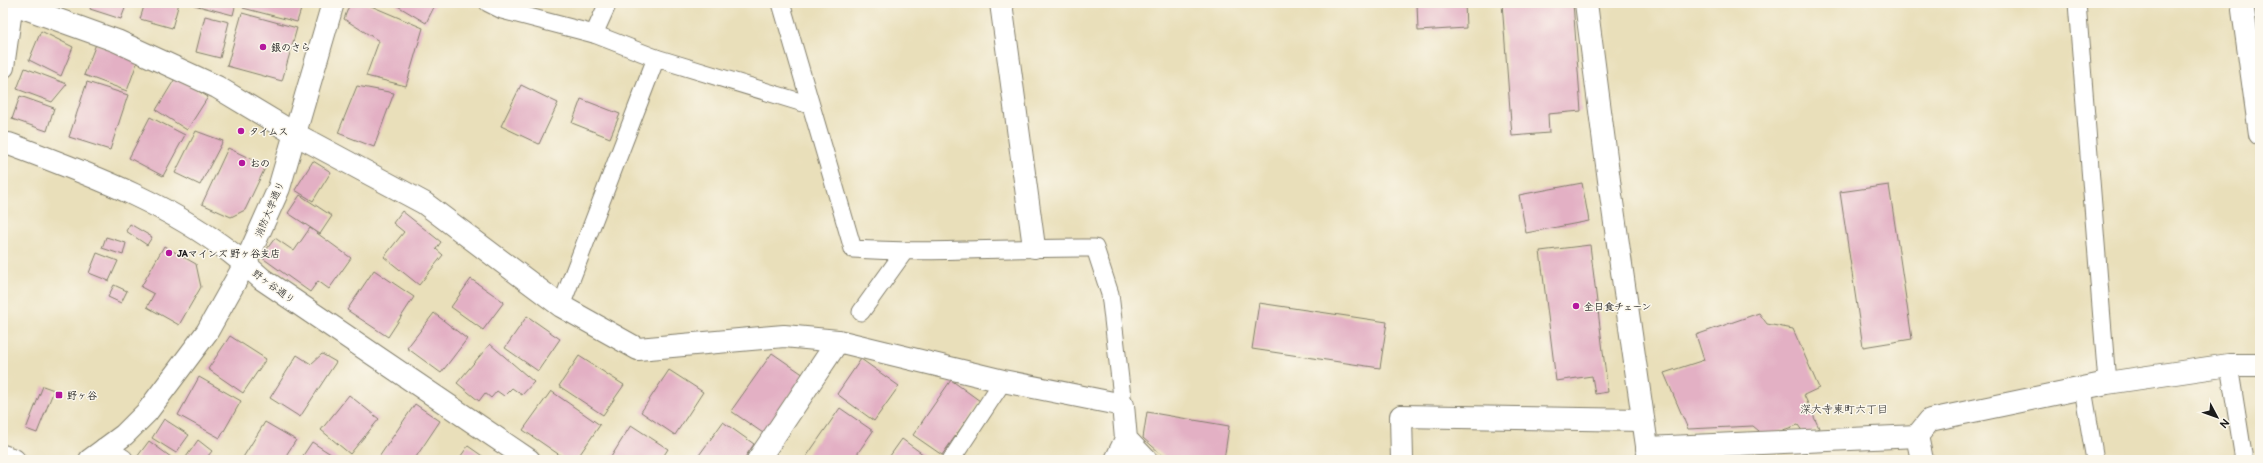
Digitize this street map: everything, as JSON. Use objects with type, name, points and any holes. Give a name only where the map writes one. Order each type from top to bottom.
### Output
[{"type":"street","points":[[3,67],[12,3],[117,41],[217,87],[295,134],[424,202],[561,306],[638,350],[784,336],[838,341],[1003,381],[1123,405],[1126,439],[1116,460]]},
{"type":"street","name":"消防大学通り","points":[[106,456],[147,412],[206,332],[245,264],[270,211],[295,134],[333,3]]},
{"type":"street","points":[[1001,3],[1034,247]]},
{"type":"street","points":[[1586,3],[1648,454],[1917,436],[1930,420],[2107,383],[2229,365],[2260,365]]},
{"type":"street","points":[[2242,6],[2260,134]]},
{"type":"street","name":"野ヶ谷通り","points":[[3,144],[9,144],[86,172],[173,214],[224,247],[262,279],[529,460]]},
{"type":"street","points":[[758,460],[838,341]]},
{"type":"street","points":[[1402,460],[1401,416],[1643,420]]},
{"type":"street","points":[[1917,436],[1922,460]]},
{"type":"street","points":[[1126,439],[1146,460]]},
{"type":"street","points":[[3,456],[14,460]]},
{"type":"lane","points":[[488,3],[502,10],[594,34],[656,58],[810,105]]},
{"type":"lane","points":[[594,34],[608,3]]},
{"type":"lane","points":[[781,3],[853,249],[904,252],[1034,247],[1095,248],[1110,294],[1123,405]]},
{"type":"lane","points":[[2077,3],[2107,383]]},
{"type":"lane","points":[[561,306],[656,58]]},
{"type":"lane","points":[[861,312],[904,252]]},
{"type":"lane","points":[[2229,365],[2244,460]]},
{"type":"lane","points":[[951,460],[1003,381]]},
{"type":"lane","points":[[2083,389],[2095,460]]},
{"type":"building","points":[[92,3],[127,3],[121,19],[90,9]]},
{"type":"building","points":[[145,3],[179,3],[172,28],[140,19]]},
{"type":"building","points":[[194,3],[236,3],[233,15],[194,5]]},
{"type":"building","points":[[244,3],[303,3],[297,22],[243,8]]},
{"type":"building","points":[[350,3],[364,3],[423,28],[406,86],[366,76],[379,41],[344,19]]},
{"type":"building","points":[[397,3],[436,3],[426,23],[396,5]]},
{"type":"building","points":[[1417,3],[1465,3],[1466,28],[1418,31]]},
{"type":"building","points":[[1502,3],[1573,3],[1581,111],[1548,114],[1549,133],[1512,136]]},
{"type":"building","points":[[242,13],[297,28],[282,81],[227,66]]},
{"type":"building","points":[[205,16],[229,22],[220,58],[196,52]]},
{"type":"building","points":[[41,31],[73,47],[61,76],[29,60]]},
{"type":"building","points":[[96,44],[138,60],[127,91],[84,75]]},
{"type":"building","points":[[25,68],[67,84],[52,102],[17,89]]},
{"type":"building","points":[[176,77],[208,97],[187,130],[156,110]]},
{"type":"building","points":[[87,82],[128,95],[110,150],[69,137]]},
{"type":"building","points":[[521,85],[558,103],[539,144],[501,126]]},
{"type":"building","points":[[357,86],[394,93],[374,147],[338,133]]},
{"type":"building","points":[[20,96],[54,108],[47,131],[12,119]]},
{"type":"building","points":[[581,99],[620,114],[610,138],[572,123]]},
{"type":"building","points":[[150,117],[185,135],[163,176],[129,158]]},
{"type":"building","points":[[196,131],[223,141],[200,185],[175,173]]},
{"type":"building","points":[[228,148],[266,166],[245,210],[231,217],[202,204]]},
{"type":"building","points":[[313,161],[331,172],[313,201],[295,190]]},
{"type":"building","points":[[1582,183],[1589,221],[1526,233],[1519,195]]},
{"type":"building","points":[[1889,185],[1912,339],[1863,347],[1840,192]]},
{"type":"building","points":[[300,195],[332,216],[320,234],[288,213]]},
{"type":"building","points":[[402,211],[441,242],[436,249],[443,255],[419,285],[384,257],[404,232],[393,223]]},
{"type":"building","points":[[130,224],[152,237],[147,245],[126,231]]},
{"type":"building","points":[[310,228],[351,258],[329,289],[318,281],[310,292],[261,257],[275,238],[294,251]]},
{"type":"building","points":[[106,237],[126,243],[123,255],[102,248]]},
{"type":"building","points":[[1590,245],[1608,392],[1595,394],[1592,376],[1556,381],[1540,251]]},
{"type":"building","points":[[164,246],[196,264],[201,287],[179,325],[147,307],[154,294],[141,287]]},
{"type":"building","points":[[97,253],[118,261],[109,281],[89,273]]},
{"type":"building","points":[[374,270],[414,297],[388,337],[347,310]]},
{"type":"building","points":[[471,279],[504,302],[483,330],[451,307]]},
{"type":"building","points":[[114,285],[127,291],[121,303],[108,297]]},
{"type":"building","points":[[1259,303],[1387,322],[1380,368],[1252,349]]},
{"type":"building","points":[[434,313],[467,339],[441,373],[407,348]]},
{"type":"building","points":[[1759,313],[1767,324],[1793,329],[1819,388],[1804,395],[1819,428],[1805,435],[1798,425],[1765,436],[1753,426],[1688,429],[1664,373],[1704,360],[1696,335]]},
{"type":"building","points":[[527,316],[560,339],[538,371],[505,348]]},
{"type":"building","points":[[230,336],[266,359],[243,393],[208,369]]},
{"type":"building","points":[[490,344],[534,382],[522,395],[512,388],[504,396],[497,391],[491,398],[485,393],[479,401],[457,383]]},
{"type":"building","points":[[772,353],[804,375],[763,433],[731,411]]},
{"type":"building","points":[[322,354],[336,362],[300,417],[270,398],[297,355],[311,364]]},
{"type":"building","points":[[579,356],[624,385],[603,415],[559,386]]},
{"type":"building","points":[[861,359],[899,386],[874,421],[837,394]]},
{"type":"building","points":[[669,370],[703,392],[675,435],[641,412]]},
{"type":"building","points":[[199,377],[241,401],[220,438],[178,415]]},
{"type":"building","points":[[951,380],[980,401],[942,455],[913,435]]},
{"type":"building","points":[[43,386],[54,390],[37,433],[26,429]]},
{"type":"building","points":[[551,391],[600,425],[576,460],[567,460],[523,430]]},
{"type":"building","points":[[349,395],[379,419],[350,454],[321,430]]},
{"type":"building","points":[[415,404],[440,421],[414,460],[377,460]]},
{"type":"building","points":[[840,408],[873,431],[853,460],[804,460]]},
{"type":"building","points":[[1147,412],[1229,426],[1224,460],[1168,460],[1143,438]]},
{"type":"building","points":[[164,419],[189,435],[176,453],[152,438]]},
{"type":"building","points":[[265,422],[296,440],[283,460],[242,459]]},
{"type":"building","points":[[723,422],[754,444],[743,460],[700,460],[697,458]]},
{"type":"building","points":[[631,425],[668,449],[661,460],[615,460],[611,457]]},
{"type":"building","points":[[902,439],[931,460],[887,460]]},
{"type":"building","points":[[198,440],[212,451],[208,456],[213,460],[184,460]]},
{"type":"building","points":[[149,441],[175,460],[142,460],[137,457]]},
{"type":"building","points":[[312,442],[340,460],[300,460]]},
{"type":"building","points":[[468,446],[488,460],[458,460]]},
{"type":"place","name":"銀のさら","points":[[263,47]]},
{"type":"place","name":"タイムス","points":[[241,131]]},
{"type":"place","name":"おの","points":[[242,163]]},
{"type":"place","name":"JAマインズ 野ヶ谷支店","points":[[169,253]]},
{"type":"place","name":"全日食チェーン","points":[[1576,306]]},
{"type":"place","name":"野ヶ谷","points":[[59,395]]},
{"type":"district","name":"深大寺東町六丁目","points":[[1844,409]]}]
